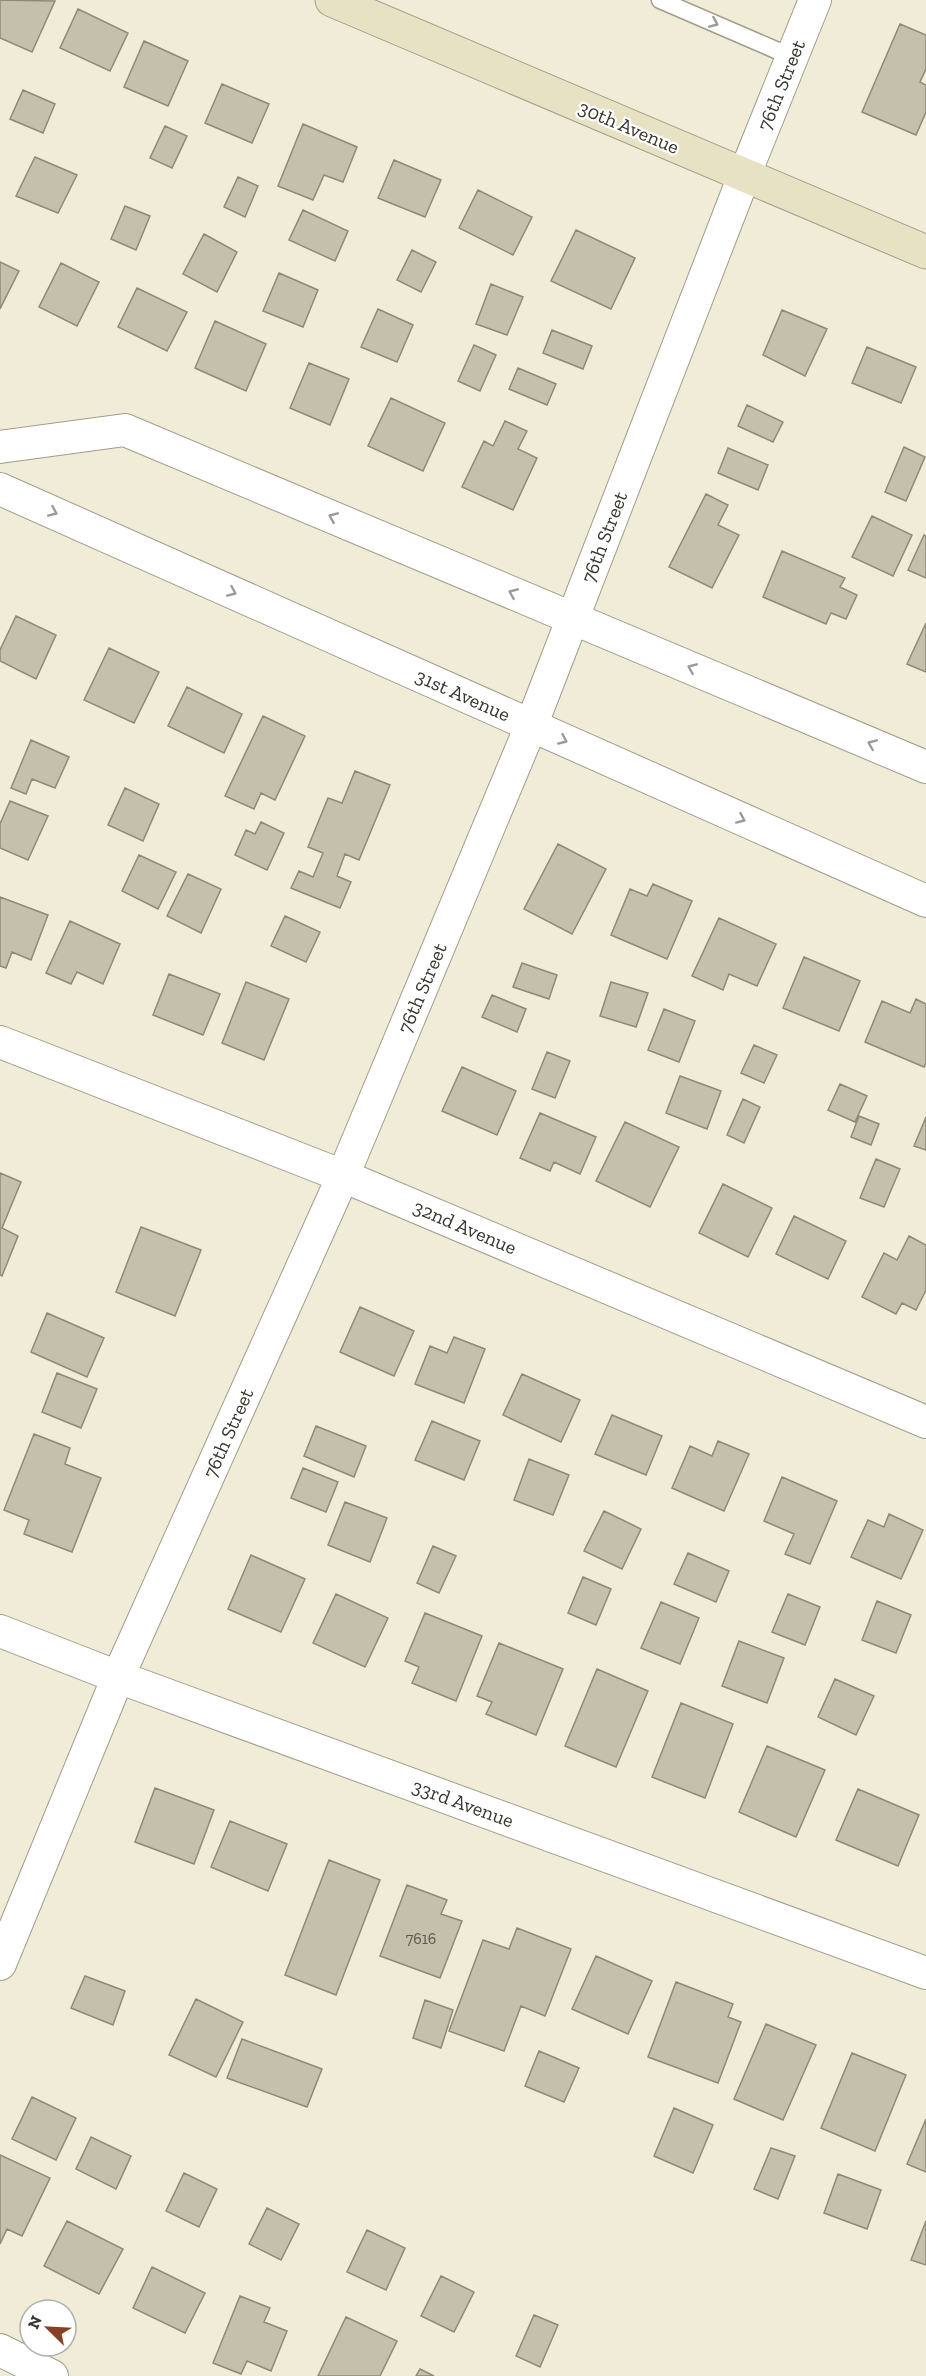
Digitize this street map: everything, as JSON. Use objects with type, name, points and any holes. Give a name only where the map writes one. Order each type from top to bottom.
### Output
[{"type":"street","name":"30th Avenue","points":[[332,0],[926,252]]},
{"type":"street","name":"76th Street","points":[[0,1964],[118,1677],[343,1176],[531,726],[744,176],[815,0]]},
{"type":"street","points":[[0,447],[125,430],[926,767]]},
{"type":"street","name":"31st Avenue","points":[[0,489],[926,901]]},
{"type":"street","name":"32nd Avenue","points":[[0,1042],[343,1176],[926,1422]]},
{"type":"street","name":"33rd Avenue","points":[[0,1631],[118,1677],[926,1974]]},
{"type":"street","points":[[0,2350],[52,2376]]},
{"type":"lane","points":[[660,0],[792,57]]},
{"type":"building","points":[[0,0],[55,1],[32,52],[0,38]]},
{"type":"building","points":[[78,9],[128,33],[110,71],[60,48]]},
{"type":"building","points":[[900,24],[926,35],[926,69],[920,82],[926,85],[926,112],[916,135],[862,112]]},
{"type":"building","points":[[144,41],[188,61],[168,106],[124,87]]},
{"type":"building","points":[[222,84],[269,104],[252,143],[205,123]]},
{"type":"building","points":[[23,90],[55,104],[43,133],[10,119]]},
{"type":"building","points":[[303,124],[357,147],[343,182],[324,175],[313,200],[278,186]]},
{"type":"building","points":[[165,126],[187,136],[172,168],[150,158]]},
{"type":"building","points":[[35,157],[77,175],[58,213],[16,196]]},
{"type":"building","points":[[394,160],[441,180],[425,217],[378,198]]},
{"type":"building","points":[[238,177],[258,186],[245,217],[224,207]]},
{"type":"building","points":[[478,190],[532,217],[513,255],[459,228]]},
{"type":"building","points":[[125,206],[150,216],[136,250],[111,239]]},
{"type":"building","points":[[303,210],[348,231],[335,261],[289,240]]},
{"type":"building","points":[[576,230],[635,258],[611,309],[551,281]]},
{"type":"building","points":[[204,234],[237,252],[217,292],[183,274]]},
{"type":"building","points":[[412,250],[436,262],[421,292],[397,280]]},
{"type":"building","points":[[0,262],[19,271],[0,309]]},
{"type":"building","points":[[61,263],[99,282],[77,326],[39,307]]},
{"type":"building","points":[[279,273],[318,290],[303,327],[263,311]]},
{"type":"building","points":[[491,284],[523,297],[507,335],[476,324]]},
{"type":"building","points":[[137,288],[187,312],[167,351],[118,327]]},
{"type":"building","points":[[378,309],[413,325],[397,362],[361,347]]},
{"type":"building","points":[[782,310],[827,329],[805,376],[763,355]]},
{"type":"building","points":[[215,321],[266,344],[246,391],[195,368]]},
{"type":"building","points":[[552,330],[592,346],[583,369],[543,353]]},
{"type":"building","points":[[474,345],[496,355],[480,391],[458,381]]},
{"type":"building","points":[[867,347],[916,367],[901,403],[852,383]]},
{"type":"building","points":[[309,363],[349,379],[330,425],[290,408]]},
{"type":"building","points":[[518,368],[556,384],[547,405],[509,389]]},
{"type":"building","points":[[391,398],[445,423],[423,471],[368,446]]},
{"type":"building","points":[[747,405],[783,422],[773,442],[738,426]]},
{"type":"building","points":[[505,421],[527,431],[518,449],[537,458],[513,510],[462,487],[484,441],[493,446]]},
{"type":"building","points":[[904,447],[925,457],[906,501],[885,492]]},
{"type":"building","points":[[728,448],[768,465],[758,490],[718,473]]},
{"type":"building","points":[[706,494],[728,505],[718,525],[739,535],[712,588],[669,567]]},
{"type":"building","points":[[872,516],[912,535],[893,576],[852,557]]},
{"type":"building","points":[[924,535],[926,536],[926,578],[908,570]]},
{"type":"building","points":[[782,551],[845,578],[840,587],[857,595],[846,619],[831,613],[826,624],[763,597]]},
{"type":"building","points":[[16,616],[56,635],[36,679],[0,661],[0,650]]},
{"type":"building","points":[[926,623],[926,672],[907,664]]},
{"type":"building","points":[[109,648],[159,672],[134,723],[84,700]]},
{"type":"building","points":[[187,687],[242,714],[224,753],[168,726]]},
{"type":"building","points":[[263,716],[305,736],[275,800],[261,793],[254,809],[225,796]]},
{"type":"building","points":[[31,740],[69,757],[55,788],[32,779],[26,794],[11,788]]},
{"type":"building","points":[[355,771],[390,785],[359,860],[345,854],[337,876],[351,882],[340,908],[291,888],[299,871],[313,877],[323,853],[308,847],[328,798],[342,803]]},
{"type":"building","points":[[125,788],[159,804],[143,841],[108,825]]},
{"type":"building","points":[[10,801],[48,816],[28,860],[0,848],[0,824]]},
{"type":"building","points":[[261,822],[284,833],[267,870],[235,855],[246,830],[255,834]]},
{"type":"building","points":[[558,844],[606,869],[572,934],[524,909]]},
{"type":"building","points":[[139,855],[176,872],[158,909],[122,891]]},
{"type":"building","points":[[188,874],[221,889],[201,933],[167,916]]},
{"type":"building","points":[[653,884],[692,901],[667,959],[611,935],[630,889],[647,896]]},
{"type":"building","points":[[0,897],[48,915],[31,960],[12,952],[6,968],[0,966]]},
{"type":"building","points":[[285,916],[320,932],[306,962],[271,946]]},
{"type":"building","points":[[719,918],[776,944],[757,986],[729,974],[723,990],[692,976]]},
{"type":"building","points":[[70,921],[120,944],[103,984],[77,972],[71,984],[46,973]]},
{"type":"building","points":[[804,957],[860,981],[839,1031],[783,1008]]},
{"type":"building","points":[[522,963],[557,975],[549,999],[513,987]]},
{"type":"building","points":[[169,974],[220,994],[203,1035],[153,1015]]},
{"type":"building","points":[[246,982],[289,999],[264,1060],[222,1043]]},
{"type":"building","points":[[611,982],[648,993],[636,1027],[600,1016]]},
{"type":"building","points":[[492,995],[526,1009],[517,1032],[482,1017]]},
{"type":"building","points":[[916,999],[926,1004],[926,1063],[924,1067],[865,1042],[882,1001],[910,1013]]},
{"type":"building","points":[[664,1009],[695,1021],[679,1062],[648,1050]]},
{"type":"building","points":[[754,1045],[777,1055],[764,1083],[741,1073]]},
{"type":"building","points":[[547,1052],[570,1061],[555,1098],[532,1089]]},
{"type":"building","points":[[462,1067],[516,1091],[497,1135],[442,1111]]},
{"type":"building","points":[[680,1076],[721,1091],[707,1129],[666,1113]]},
{"type":"building","points":[[840,1084],[867,1096],[855,1122],[828,1110]]},
{"type":"building","points":[[743,1099],[760,1107],[744,1143],[727,1135]]},
{"type":"building","points":[[540,1113],[596,1137],[580,1174],[554,1162],[550,1171],[520,1158]]},
{"type":"building","points":[[859,1116],[879,1124],[871,1145],[851,1137]]},
{"type":"building","points":[[926,1117],[926,1150],[914,1146]]},
{"type":"building","points":[[625,1122],[679,1147],[650,1207],[596,1181]]},
{"type":"building","points":[[876,1159],[900,1169],[884,1207],[860,1198]]},
{"type":"building","points":[[0,1173],[21,1182],[2,1228],[18,1236],[2,1276],[0,1275]]},
{"type":"building","points":[[723,1184],[772,1208],[748,1257],[699,1233]]},
{"type":"building","points":[[794,1216],[846,1241],[828,1279],[776,1254]]},
{"type":"building","points":[[141,1227],[201,1250],[175,1316],[116,1292]]},
{"type":"building","points":[[909,1236],[926,1245],[926,1290],[916,1310],[902,1303],[896,1314],[862,1297],[884,1253],[897,1260]]},
{"type":"building","points":[[360,1307],[414,1331],[394,1376],[340,1352]]},
{"type":"building","points":[[47,1313],[104,1338],[87,1377],[31,1352]]},
{"type":"building","points":[[454,1337],[485,1349],[464,1403],[415,1384],[430,1346],[447,1353]]},
{"type":"building","points":[[57,1373],[97,1389],[81,1428],[42,1412]]},
{"type":"building","points":[[522,1374],[580,1400],[561,1442],[503,1415]]},
{"type":"building","points":[[612,1415],[662,1436],[646,1475],[595,1454]]},
{"type":"building","points":[[432,1421],[480,1441],[464,1480],[415,1460]]},
{"type":"building","points":[[316,1426],[366,1446],[354,1477],[304,1456]]},
{"type":"building","points":[[34,1434],[70,1448],[65,1464],[101,1478],[72,1552],[24,1534],[29,1520],[4,1510]]},
{"type":"building","points":[[718,1441],[749,1454],[724,1511],[672,1488],[690,1446],[712,1456]]},
{"type":"building","points":[[529,1459],[569,1475],[553,1515],[514,1500]]},
{"type":"building","points":[[303,1468],[338,1482],[326,1512],[291,1498]]},
{"type":"building","points":[[782,1477],[837,1501],[810,1564],[785,1554],[794,1534],[764,1521]]},
{"type":"building","points":[[345,1502],[387,1518],[370,1562],[328,1545]]},
{"type":"building","points":[[604,1511],[641,1529],[622,1569],[584,1551]]},
{"type":"building","points":[[889,1514],[923,1530],[901,1579],[851,1557],[868,1520],[884,1527]]},
{"type":"building","points":[[433,1546],[456,1556],[439,1593],[417,1583]]},
{"type":"building","points":[[688,1553],[729,1571],[716,1602],[674,1584]]},
{"type":"building","points":[[251,1555],[305,1579],[281,1632],[228,1609]]},
{"type":"building","points":[[583,1577],[611,1589],[596,1625],[568,1613]]},
{"type":"building","points":[[336,1594],[388,1618],[365,1667],[313,1643]]},
{"type":"building","points":[[788,1594],[820,1607],[805,1645],[772,1632]]},
{"type":"building","points":[[877,1601],[911,1615],[896,1653],[862,1640]]},
{"type":"building","points":[[661,1602],[699,1618],[680,1664],[641,1648]]},
{"type":"building","points":[[425,1613],[482,1636],[456,1701],[412,1683],[419,1667],[405,1661]]},
{"type":"building","points":[[739,1641],[784,1658],[767,1703],[722,1686]]},
{"type":"building","points":[[499,1643],[563,1669],[536,1735],[486,1714],[492,1702],[477,1696]]},
{"type":"building","points":[[597,1669],[648,1691],[616,1767],[565,1746]]},
{"type":"building","points":[[835,1679],[874,1696],[856,1735],[818,1717]]},
{"type":"building","points":[[681,1703],[733,1724],[705,1798],[652,1777]]},
{"type":"building","points":[[767,1746],[825,1770],[796,1837],[739,1812]]},
{"type":"building","points":[[155,1788],[214,1810],[194,1864],[135,1842]]},
{"type":"building","points":[[858,1789],[919,1815],[898,1866],[836,1840]]},
{"type":"building","points":[[230,1821],[287,1844],[268,1891],[211,1867]]},
{"type":"building","points":[[329,1860],[380,1880],[336,1995],[285,1975]]},
{"type":"building","points":[[407,1885],[447,1900],[441,1914],[462,1921],[440,1978],[380,1956]]},
{"type":"building","points":[[517,1928],[571,1949],[545,2016],[521,2006],[504,2051],[449,2031],[483,1940],[509,1949]]},
{"type":"building","points":[[596,1956],[652,1981],[628,2034],[572,2009]]},
{"type":"building","points":[[85,1976],[125,1991],[113,2025],[71,2008]]},
{"type":"building","points":[[676,1982],[733,2004],[728,2017],[741,2022],[718,2083],[648,2057]]},
{"type":"building","points":[[196,1999],[243,2022],[216,2077],[169,2055]]},
{"type":"building","points":[[425,2000],[453,2010],[441,2048],[413,2038]]},
{"type":"building","points":[[766,2024],[816,2045],[783,2120],[734,2099]]},
{"type":"building","points":[[242,2039],[322,2069],[307,2107],[227,2078]]},
{"type":"building","points":[[539,2051],[579,2068],[564,2102],[525,2086]]},
{"type":"building","points":[[852,2053],[906,2075],[875,2151],[821,2128]]},
{"type":"building","points":[[32,2097],[76,2118],[56,2160],[12,2139]]},
{"type":"building","points":[[674,2108],[713,2125],[693,2173],[654,2156]]},
{"type":"building","points":[[926,2119],[926,2172],[907,2164]]},
{"type":"building","points":[[91,2137],[131,2156],[116,2189],[76,2169]]},
{"type":"building","points":[[771,2148],[795,2156],[778,2199],[754,2189]]},
{"type":"building","points":[[0,2155],[50,2178],[22,2236],[7,2229],[0,2244]]},
{"type":"building","points":[[184,2173],[217,2189],[199,2227],[166,2211]]},
{"type":"building","points":[[838,2174],[881,2190],[867,2229],[824,2213]]},
{"type":"building","points":[[267,2208],[299,2224],[281,2260],[249,2244]]},
{"type":"building","points":[[67,2221],[123,2249],[99,2294],[44,2266]]},
{"type":"building","points":[[926,2221],[926,2265],[911,2260]]},
{"type":"building","points":[[367,2230],[405,2248],[386,2290],[347,2272]]},
{"type":"building","points":[[152,2267],[205,2293],[185,2333],[133,2308]]},
{"type":"building","points":[[441,2276],[474,2292],[454,2332],[421,2316]]},
{"type":"building","points":[[240,2296],[270,2308],[264,2322],[287,2331],[271,2371],[247,2361],[241,2374],[213,2363]]},
{"type":"building","points":[[534,2315],[558,2325],[540,2367],[516,2356]]},
{"type":"building","points":[[346,2317],[397,2341],[380,2376],[318,2376]]},
{"type":"building","points":[[420,2369],[434,2376],[416,2376]]}]
